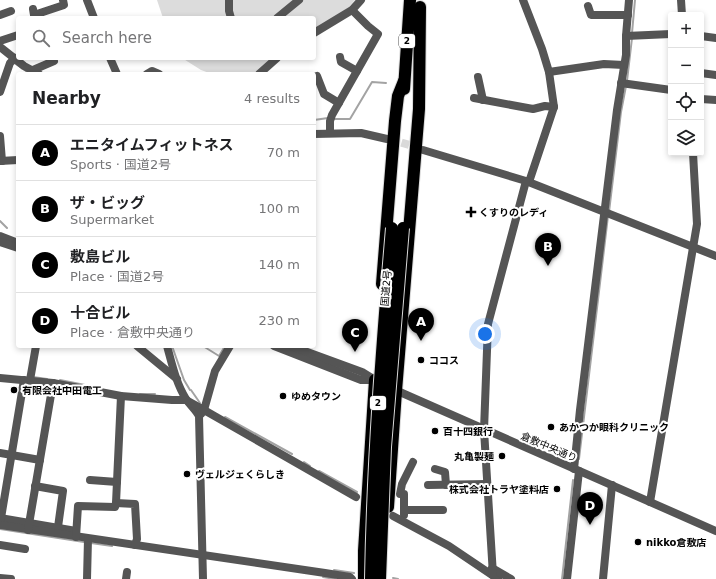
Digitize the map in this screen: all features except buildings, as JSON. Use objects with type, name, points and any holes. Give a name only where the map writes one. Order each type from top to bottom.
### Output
[{"type":"highway","name":"国道2号","points":[[380,579],[385,447],[398,228],[404,81],[410,0]]},
{"type":"highway","name":"国道2号","points":[[371,579],[372,508],[376,430],[421,4]]},
{"type":"highway","points":[[386,579],[388,518],[396,391],[418,108],[421,4]]},
{"type":"highway","points":[[364,579],[364,551],[386,218],[398,96],[404,81]]},
{"type":"street","points":[[33,9],[34,15],[64,5],[63,0]]},
{"type":"street","points":[[87,0],[93,16]]},
{"type":"street","points":[[229,0],[230,16]]},
{"type":"street","points":[[279,16],[299,0]]},
{"type":"street","points":[[316,32],[352,10],[361,0]]},
{"type":"street","points":[[495,576],[484,430],[488,324],[528,182],[554,108],[549,72],[542,49],[523,0]]},
{"type":"street","points":[[567,579],[580,410],[608,214],[617,110],[624,65],[629,0]]},
{"type":"street","points":[[681,0],[682,12]]},
{"type":"street","points":[[588,6],[591,15],[628,15]]},
{"type":"street","points":[[330,132],[331,119],[378,34],[352,10]]},
{"type":"street","points":[[0,14],[11,11]]},
{"type":"street","points":[[626,36],[668,34]]},
{"type":"street","points":[[0,41],[16,36]]},
{"type":"street","points":[[704,36],[716,38]]},
{"type":"street","points":[[0,47],[12,60],[36,72]]},
{"type":"street","points":[[340,57],[341,62],[357,71]]},
{"type":"street","points":[[0,92],[12,60]]},
{"type":"street","points":[[39,72],[54,60]]},
{"type":"street","points":[[111,60],[116,72]]},
{"type":"street","points":[[262,72],[275,60]]},
{"type":"street","points":[[549,72],[604,64],[624,65]]},
{"type":"street","points":[[704,73],[716,75]]},
{"type":"street","points":[[317,76],[324,94],[339,103]]},
{"type":"street","points":[[478,77],[483,100]]},
{"type":"street","points":[[622,83],[668,90]]},
{"type":"street","points":[[474,98],[533,109],[544,106],[554,108]]},
{"type":"street","points":[[704,99],[716,100]]},
{"type":"street","points":[[316,134],[330,132],[361,133],[387,139]]},
{"type":"street","points":[[9,140],[0,137],[1,161],[16,160]]},
{"type":"street","points":[[423,150],[528,182],[716,256]]},
{"type":"street","points":[[650,502],[697,224],[693,156]]},
{"type":"street","points":[[0,236],[16,241]]},
{"type":"street","points":[[0,242],[16,247]]},
{"type":"street","points":[[35,348],[11,455],[0,521],[76,534]]},
{"type":"street","points":[[140,348],[177,379]]},
{"type":"street","points":[[168,348],[177,379],[186,400],[196,410],[356,497]]},
{"type":"street","points":[[203,579],[202,413],[215,371],[229,348]]},
{"type":"street","points":[[279,348],[361,380],[375,380]]},
{"type":"street","name":"倉敷中央通り","points":[[296,348],[362,372],[396,391],[716,531]]},
{"type":"street","points":[[0,378],[53,383],[121,396],[186,400]]},
{"type":"street","points":[[28,526],[53,383]]},
{"type":"street","points":[[76,534],[78,506],[115,507],[121,396]]},
{"type":"street","points":[[0,453],[40,460]]},
{"type":"street","points":[[404,517],[404,494],[400,494],[402,484],[413,462]]},
{"type":"street","points":[[435,469],[446,472],[446,485]]},
{"type":"street","points":[[90,480],[117,482]]},
{"type":"street","points":[[428,485],[487,484]]},
{"type":"street","points":[[603,579],[612,485]]},
{"type":"street","points":[[35,486],[63,492],[58,528]]},
{"type":"street","points":[[116,503],[135,504],[136,543]]},
{"type":"street","points":[[393,516],[404,517],[443,510]]},
{"type":"street","points":[[404,517],[495,576],[510,579]]},
{"type":"street","points":[[28,526],[58,528],[88,539],[136,543],[324,577],[352,579]]},
{"type":"street","points":[[87,579],[88,539]]},
{"type":"street","points":[[0,545],[25,549]]},
{"type":"street","points":[[0,578],[11,579]]},
{"type":"shaded area","points":[[157,0],[355,0],[348,8],[316,30],[316,16],[162,16]]},
{"type":"shaded area","points":[[185,60],[271,60],[256,72],[206,72]]},
{"type":"waterway","points":[[632,33],[635,0]]},
{"type":"waterway","points":[[627,81],[632,38]]},
{"type":"waterway","points":[[13,62],[26,71]]},
{"type":"waterway","points":[[333,119],[350,119],[372,82],[386,83]]},
{"type":"waterway","points":[[609,212],[621,112],[626,86]]},
{"type":"waterway","points":[[316,120],[328,118]]},
{"type":"waterway","points":[[579,459],[608,216]]},
{"type":"waterway","points":[[0,221],[7,228]]},
{"type":"waterway","points":[[173,348],[184,380],[190,390]]},
{"type":"waterway","points":[[206,348],[219,356],[224,348]]},
{"type":"waterway","points":[[33,377],[47,379]]},
{"type":"waterway","points":[[60,380],[85,385]]},
{"type":"waterway","points":[[191,390],[200,403]]},
{"type":"waterway","points":[[140,394],[155,394]]},
{"type":"waterway","points":[[225,417],[292,454]]},
{"type":"waterway","points":[[304,462],[310,466]]},
{"type":"waterway","points":[[319,471],[357,492]]},
{"type":"waterway","points":[[562,579],[573,480]]},
{"type":"waterway","points":[[0,529],[84,542]]},
{"type":"waterway","points":[[91,543],[112,546]]},
{"type":"waterway","points":[[334,570],[354,573]]},
{"type":"waterway","points":[[323,577],[335,579]]},
{"type":"waterway","points":[[393,578],[398,579]]},
{"type":"tunnel","points":[[390,139],[419,148]]},
{"type":"place","name":"くすりのレディ","points":[[471,212]]},
{"type":"place","name":"ザ・ビッグ","points":[[548,266]]},
{"type":"place","name":"エニタイムフィットネス","points":[[421,341]]},
{"type":"place","name":"敷島ビル","points":[[355,352]]},
{"type":"place","name":"ココス","points":[[421,360]]},
{"type":"place","name":"有限会社中田電工","points":[[14,390]]},
{"type":"place","name":"ゆめタウン","points":[[283,396]]},
{"type":"place","name":"あかつか眼科クリニック","points":[[551,427]]},
{"type":"place","name":"百十四銀行","points":[[435,431]]},
{"type":"place","name":"丸亀製麺","points":[[502,456]]},
{"type":"place","name":"ヴェルジェくらしき","points":[[187,474]]},
{"type":"place","name":"株式会社トラヤ塗料店","points":[[557,489]]},
{"type":"place","name":"十合ビル","points":[[590,525]]},
{"type":"place","name":"nikko倉敷店","points":[[638,542]]}]
